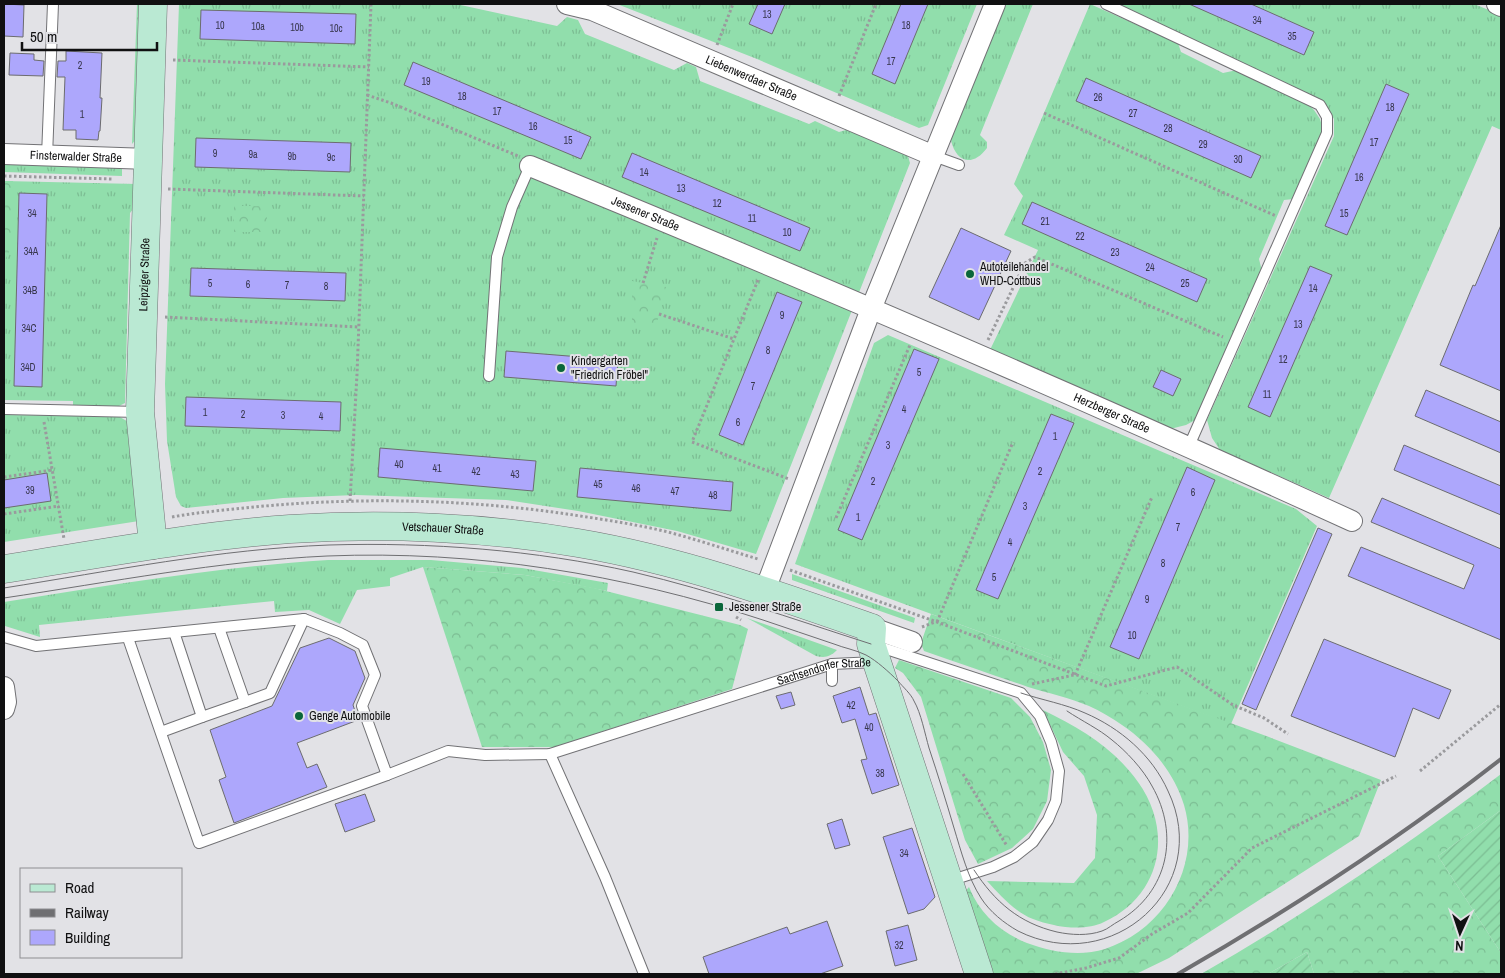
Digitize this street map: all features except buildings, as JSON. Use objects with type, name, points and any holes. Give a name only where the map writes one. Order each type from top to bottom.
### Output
[{"type":"street","name":"Leipziger Straße","points":[[153,4],[140,412],[153,545]]},
{"type":"street","name":"Liebenwerdaer Straße","points":[[567,4],[592,10],[934,156]]},
{"type":"street","points":[[765,590],[803,484],[871,309],[995,4]]},
{"type":"street","points":[[1497,4],[1501,6]]},
{"type":"street","name":"Finsterwalder Straße","points":[[4,154],[47,156],[148,171]]},
{"type":"street","name":"Jessener Straße","points":[[530,166],[663,220],[871,309]]},
{"type":"street","name":"Herzberger Straße","points":[[871,309],[980,356],[1038,387],[1352,521]]},
{"type":"street","name":"Vetschauer Straße","points":[[4,569],[208,537],[291,529],[384,527],[472,530],[526,535],[627,552],[678,565],[765,590],[873,645],[916,635]]},
{"type":"street","name":"Sachsendorfer Straße","points":[[873,645],[979,974]]},
{"type":"street","points":[[4,688],[6,702],[4,709]]},
{"type":"lane","points":[[47,156],[53,4]]},
{"type":"lane","points":[[1106,4],[1320,105],[1327,117],[1327,133],[1288,222],[1234,342],[1179,446]]},
{"type":"lane","points":[[934,156],[959,165]]},
{"type":"lane","points":[[489,376],[497,257],[512,207],[530,166]]},
{"type":"lane","points":[[4,409],[140,412]]},
{"type":"lane","points":[[128,638],[160,732],[270,693],[304,618]]},
{"type":"lane","points":[[4,636],[36,646],[128,638],[304,618],[363,645],[375,674],[362,706],[387,775]]},
{"type":"lane","points":[[218,628],[245,702]]},
{"type":"lane","points":[[174,632],[202,717]]},
{"type":"lane","points":[[873,645],[1021,693],[1040,716],[1052,742],[1059,771],[1056,801],[1048,820],[1033,842],[1014,857],[993,867],[949,882]]},
{"type":"lane","name":"Sachsendorfer Straße","points":[[160,732],[200,843],[448,751],[485,755],[550,754],[832,664],[873,645]]},
{"type":"lane","points":[[832,664],[832,681]]},
{"type":"lane","points":[[550,754],[605,877],[644,974]]},
{"type":"path","points":[[350,501],[359,327],[371,4]]},
{"type":"path","points":[[710,60],[733,4]]},
{"type":"path","points":[[832,113],[876,4]]},
{"type":"path","points":[[173,60],[368,67]]},
{"type":"path","points":[[367,95],[391,103],[527,160],[530,166]]},
{"type":"path","points":[[1044,113],[1288,222]]},
{"type":"path","points":[[148,171],[168,189],[364,196]]},
{"type":"path","points":[[4,176],[115,179]]},
{"type":"path","points":[[643,283],[663,220]]},
{"type":"path","points":[[980,356],[1025,263],[1035,257],[1234,342]]},
{"type":"path","points":[[765,264],[692,442],[803,484]]},
{"type":"path","points":[[659,314],[734,339]]},
{"type":"path","points":[[163,317],[359,327]]},
{"type":"path","points":[[836,518],[908,348]]},
{"type":"path","points":[[42,410],[65,542]]},
{"type":"path","points":[[938,622],[1013,442]]},
{"type":"path","points":[[4,477],[53,470]]},
{"type":"path","points":[[1075,675],[1152,497]]},
{"type":"path","points":[[4,514],[59,506]]},
{"type":"path","points":[[736,617],[741,620]]},
{"type":"path","points":[[916,635],[935,622],[938,622],[1106,686],[1177,667],[1233,705],[1264,718],[1288,734]]},
{"type":"path","points":[[1021,693],[1022,688],[1032,684],[1075,675]]},
{"type":"path","points":[[1420,771],[1501,704]]},
{"type":"path","points":[[963,774],[1014,857]]},
{"type":"path","points":[[1055,974],[1086,968],[1119,958],[1152,934],[1188,912],[1252,848],[1396,776]]},
{"type":"green space","points":[[137,4],[144,4],[138,137],[132,144]]},
{"type":"green space","points":[[179,4],[456,4],[557,26],[567,17],[578,20],[585,34],[674,70],[687,63],[696,67],[700,81],[809,124],[815,121],[839,132],[846,130],[907,153],[910,163],[756,554],[677,531],[578,511],[506,500],[356,495],[283,498],[186,508],[181,506],[176,497],[167,441],[165,384]]},
{"type":"green space","points":[[617,4],[977,4],[928,125],[919,128],[757,59]]},
{"type":"green space","points":[[1006,4],[1033,4],[980,135],[987,142],[987,148],[976,158],[966,160],[957,154],[951,140]]},
{"type":"green space","points":[[1090,4],[1178,43],[1181,52],[1223,73],[1237,70],[1308,104],[1320,119],[1322,126],[1321,138],[1294,199],[1284,200],[1259,259],[1262,271],[1199,418],[1186,425],[1170,429],[989,352],[1038,250],[1004,235],[1023,196],[1014,184]]},
{"type":"green space","points":[[1114,4],[1474,4],[1501,15],[1501,130],[1492,126],[1329,498],[1220,450],[1212,438],[1207,420],[1334,136],[1334,119],[1325,103]]},
{"type":"green space","points":[[4,163],[122,167],[122,176],[4,172]]},
{"type":"green space","points":[[4,181],[137,184],[137,204],[130,213],[125,403],[117,407],[73,406],[73,401],[4,400]]},
{"type":"green space","points":[[4,181],[13,181],[11,248],[4,262]]},
{"type":"green space","points":[[234,206],[267,206],[267,232],[234,232]]},
{"type":"green space","points":[[632,281],[666,287],[656,327],[632,324]]},
{"type":"green space","points":[[888,335],[1296,509],[1317,526],[1231,724],[795,564],[874,343]]},
{"type":"green space","points":[[4,415],[118,416],[132,424],[139,521],[4,542]]},
{"type":"green space","points":[[328,560],[431,560],[522,568],[608,583],[607,591],[525,575],[423,567],[390,578],[390,586],[357,590],[340,624],[309,610],[275,612],[274,601],[39,625],[40,637],[5,626],[4,602],[206,572]]},
{"type":"green space","points":[[423,567],[525,575],[594,588],[740,625],[748,629],[732,689],[555,747],[482,747]]},
{"type":"green space","points":[[792,574],[915,618],[914,623],[792,580]]},
{"type":"green space","points":[[931,614],[1269,737],[1381,780],[1359,836],[1169,958],[1136,974],[990,974],[963,894],[969,887],[985,914],[1000,928],[1017,939],[1056,951],[1086,953],[1105,949],[1126,940],[1145,927],[1161,911],[1173,893],[1182,872],[1188,851],[1188,828],[1184,805],[1174,781],[1160,760],[1142,741],[1118,722],[1082,703],[1028,687],[924,651],[921,643]]},
{"type":"green space","points":[[747,618],[837,650],[827,656],[816,656]]},
{"type":"green space","points":[[899,660],[1011,698],[1030,717],[1043,742],[1051,770],[1047,801],[1033,829],[1012,848],[978,864],[965,840],[921,697],[903,673],[895,668]]},
{"type":"green space","points":[[1043,710],[1083,732],[1118,759],[1138,782],[1149,801],[1156,821],[1158,841],[1156,861],[1149,879],[1138,896],[1123,911],[1096,925],[1078,928],[1050,924],[1033,919],[1014,908],[987,881],[1074,883],[1095,858],[1097,815],[1084,776],[1063,752]]},
{"type":"green space","points":[[1501,774],[1501,810],[1438,856],[1501,953],[1501,974],[1314,974],[1307,952],[1268,974],[1201,974],[1278,928],[1392,854]]},
{"type":"green space","points":[[1501,810],[1501,953],[1438,856]]},
{"type":"green space","points":[[1307,952],[1314,974],[1268,974]]},
{"type":"tram line","points":[[4,588],[206,556],[288,547],[367,544],[444,546],[558,558],[633,572],[783,615],[871,644]]},
{"type":"tram line","points":[[4,598],[246,562],[327,556],[382,555],[493,561],[548,568],[602,578],[710,604],[862,653],[879,663],[898,681],[911,696],[919,711],[962,855],[972,882],[985,903],[1003,921],[1018,931],[1053,942],[1088,942],[1119,933],[1146,915],[1166,890],[1177,860],[1179,827],[1168,791],[1144,754],[1110,726],[1077,710],[1021,693]]},
{"type":"tram line","points":[[974,870],[990,892],[1009,910],[1031,923],[1057,932],[1074,934],[1097,933],[1136,909],[1149,895],[1164,861],[1167,843],[1166,824],[1161,805],[1152,786],[1128,755],[1102,732],[1067,711]]},
{"type":"railway","points":[[1178,974],[1303,899],[1344,872],[1462,789],[1501,759]]},
{"type":"place","name":"Autoteilehandel WHD-Cottbus","points":[[970,274]]},
{"type":"place","name":"Kindergarten \"Friedrich Fröbel\"","points":[[561,368]]},
{"type":"place","name":"Jessener Straße","points":[[719,607]]},
{"type":"place","name":"Genge Automobile","points":[[299,716]]}]
